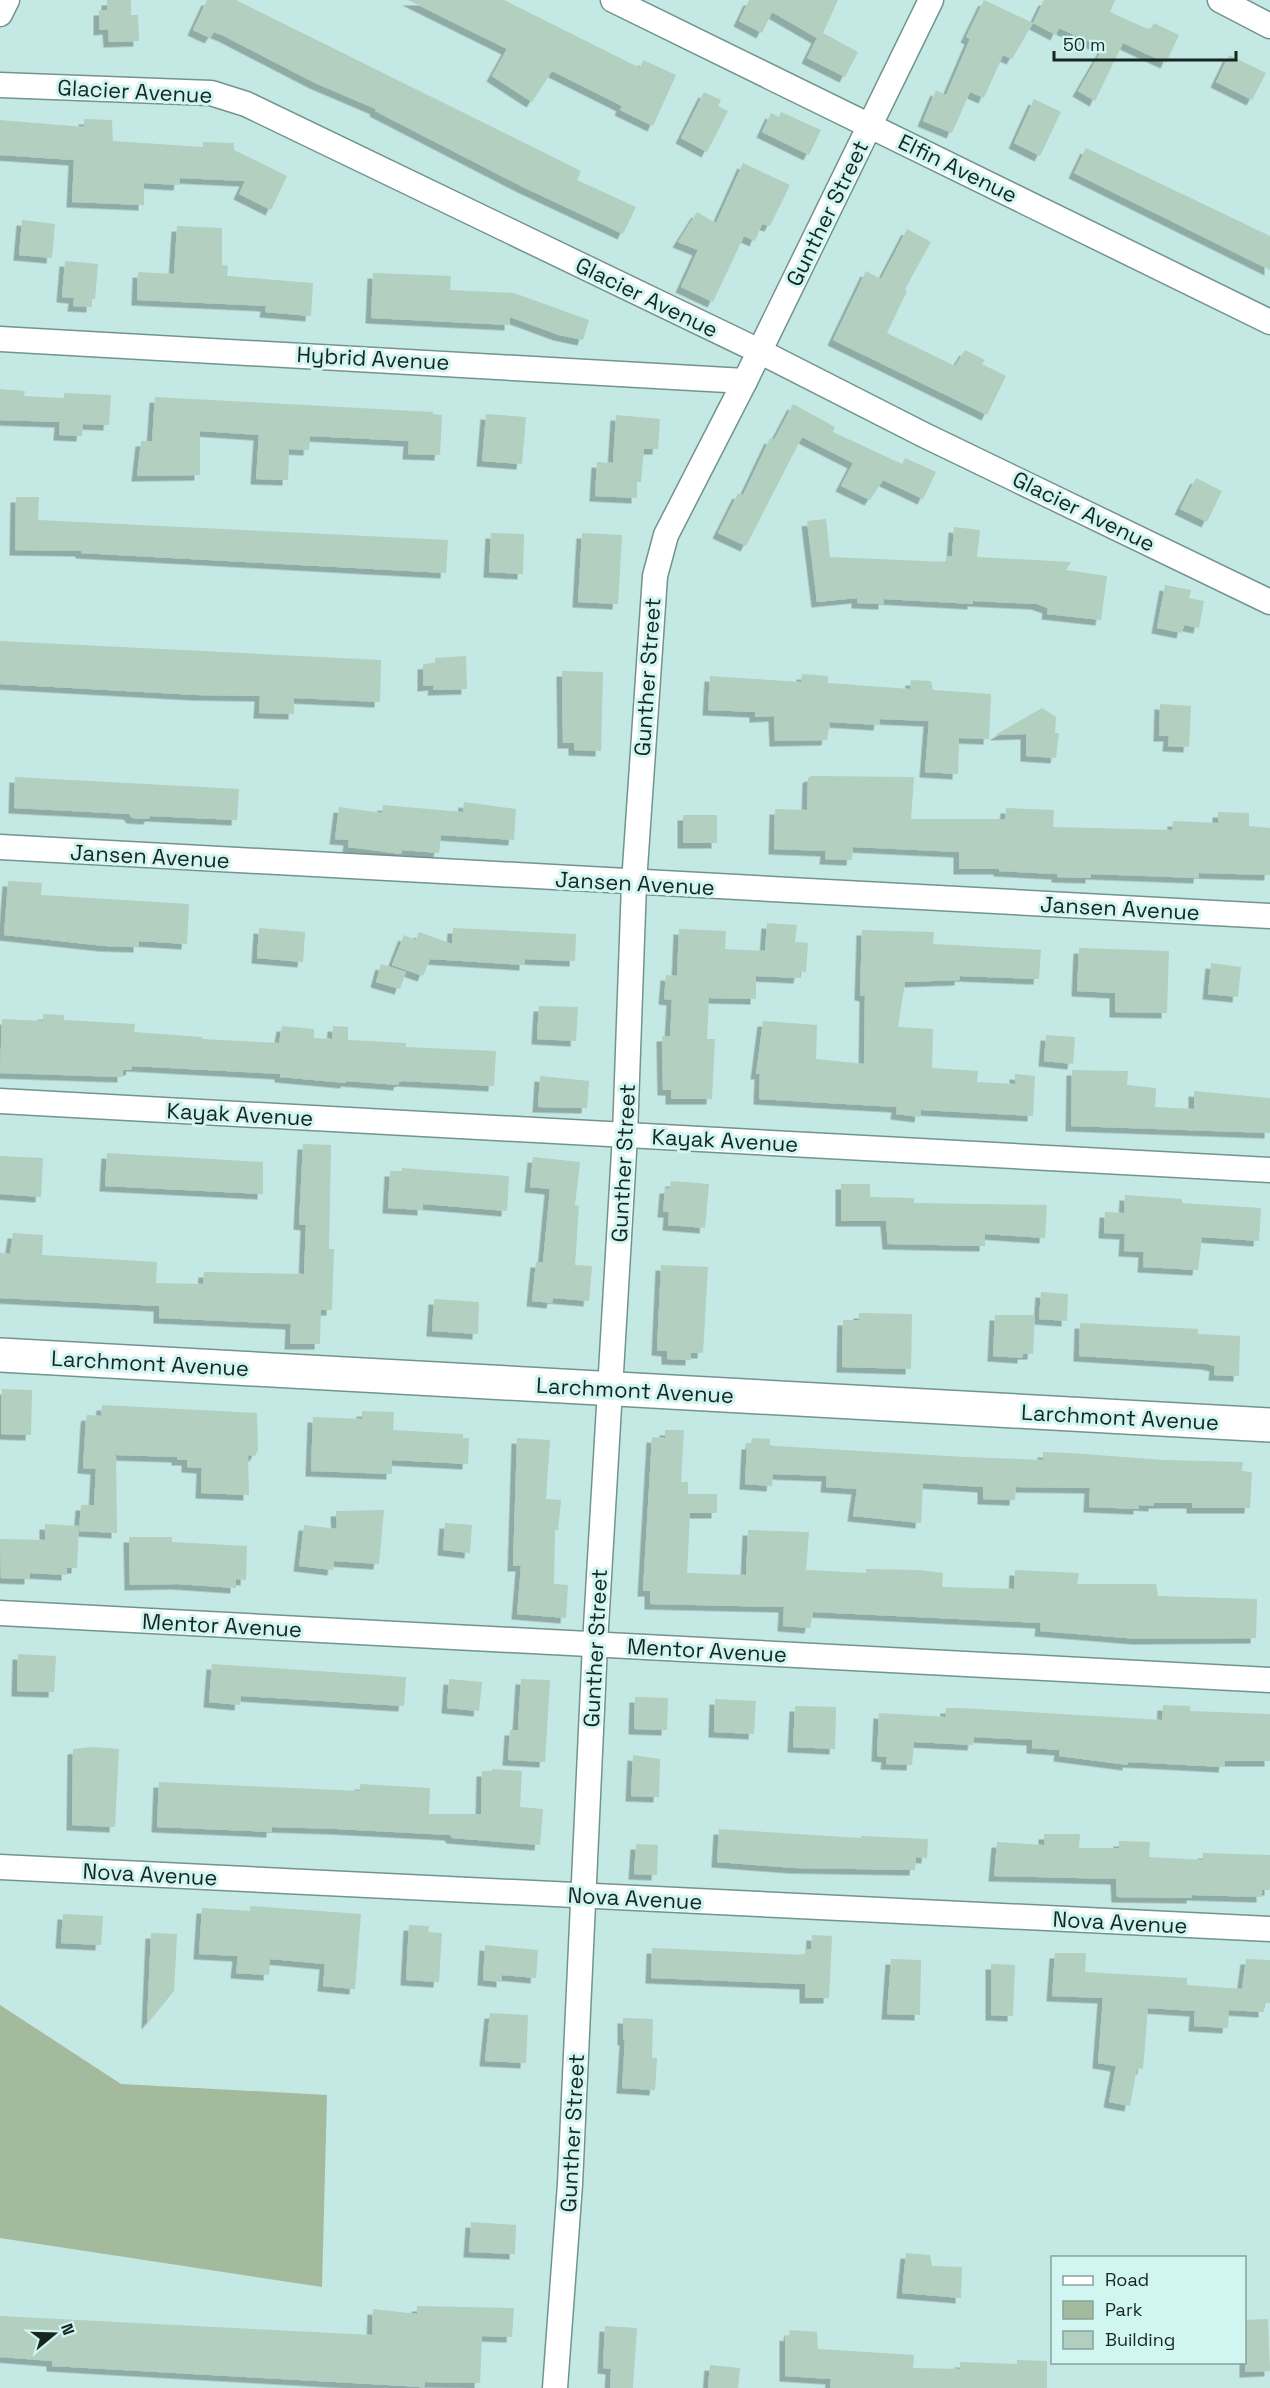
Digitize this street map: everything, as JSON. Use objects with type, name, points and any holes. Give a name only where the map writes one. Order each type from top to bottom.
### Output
[{"type":"street","points":[[0,14],[8,0]]},
{"type":"street","name":"Elfin Avenue","points":[[613,0],[1270,322]]},
{"type":"street","name":"Gunther Street","points":[[555,2388],[570,2184],[595,1644],[625,1135],[634,883],[652,598],[662,545],[745,381],[931,0]]},
{"type":"street","points":[[1220,0],[1270,26]]},
{"type":"street","name":"Glacier Avenue","points":[[0,85],[211,93],[225,96],[759,351],[924,435],[1270,602]]},
{"type":"street","name":"Hybrid Avenue","points":[[0,339],[745,381]]},
{"type":"street","name":"Jansen Avenue","points":[[0,847],[1270,916]]},
{"type":"street","name":"Kayak Avenue","points":[[0,1101],[1270,1170]]},
{"type":"street","name":"Larchmont Avenue","points":[[0,1354],[1270,1425]]},
{"type":"street","name":"Mentor Avenue","points":[[0,1613],[1270,1680]]},
{"type":"street","name":"Nova Avenue","points":[[0,1867],[1270,1929]]},
{"type":"green space","points":[[0,2005],[121,2084],[327,2095],[322,2287],[0,2238]]},
{"type":"building","points":[[107,0],[131,0],[131,15],[138,15],[139,41],[109,42],[108,29],[99,30],[99,10],[107,10]]},
{"type":"building","points":[[207,0],[236,0],[581,171],[577,180],[636,207],[623,234],[523,187],[375,111],[376,109],[315,83],[224,36],[214,32],[210,38],[193,30]]},
{"type":"building","points":[[408,0],[504,0],[640,68],[643,60],[676,75],[653,126],[620,110],[622,106],[552,71],[532,102],[492,76],[507,49]]},
{"type":"building","points":[[749,0],[838,0],[823,33],[858,52],[845,77],[807,58],[817,38],[772,12],[762,33],[739,21]]},
{"type":"building","points":[[984,0],[1033,23],[1012,59],[1003,55],[984,98],[970,92],[952,133],[923,121],[936,90],[946,95],[970,39],[966,37]]},
{"type":"building","points":[[1044,0],[1115,0],[1110,12],[1150,30],[1154,23],[1179,35],[1166,63],[1123,43],[1095,101],[1078,91],[1103,48],[1059,28],[1056,35],[1033,23]]},
{"type":"building","points":[[1229,55],[1266,73],[1252,100],[1216,82]]},
{"type":"building","points":[[704,92],[721,100],[718,106],[728,111],[707,152],[681,138]]},
{"type":"building","points":[[1034,99],[1061,112],[1040,156],[1014,143]]},
{"type":"building","points":[[781,112],[821,130],[809,155],[762,132],[771,113],[779,117]]},
{"type":"building","points":[[84,119],[112,120],[113,141],[203,147],[203,142],[234,143],[234,150],[287,176],[271,210],[239,194],[245,181],[180,178],[179,185],[144,183],[144,205],[72,202],[74,160],[0,155],[0,120],[84,127]]},
{"type":"building","points":[[1086,148],[1270,236],[1270,270],[1074,173]]},
{"type":"building","points":[[743,163],[790,185],[770,226],[762,224],[755,241],[744,236],[713,302],[681,287],[698,250],[678,242],[697,212],[716,223]]},
{"type":"building","points":[[22,220],[55,224],[52,258],[19,255]]},
{"type":"building","points":[[177,226],[222,228],[222,265],[228,266],[227,276],[313,283],[311,316],[265,312],[266,306],[137,300],[138,272],[174,274]]},
{"type":"building","points":[[907,229],[931,242],[905,289],[907,291],[887,333],[955,366],[965,350],[985,360],[982,364],[1006,376],[987,415],[833,340],[866,271],[881,279]]},
{"type":"building","points":[[65,261],[98,264],[95,299],[92,299],[92,307],[73,306],[74,298],[62,297]]},
{"type":"building","points":[[373,273],[451,276],[450,290],[514,293],[589,320],[583,340],[559,335],[510,317],[510,325],[371,318]]},
{"type":"building","points":[[0,389],[25,391],[24,396],[64,398],[64,393],[111,395],[109,425],[83,424],[82,436],[59,435],[60,422],[0,420]]},
{"type":"building","points":[[155,397],[433,412],[433,414],[442,415],[440,455],[408,454],[409,441],[310,436],[309,450],[289,449],[288,480],[256,479],[259,435],[200,431],[200,475],[137,476],[141,441],[152,441]]},
{"type":"building","points":[[793,404],[835,427],[833,432],[902,464],[905,458],[936,472],[923,499],[883,480],[870,500],[841,486],[853,463],[802,437],[746,546],[718,533],[738,493],[743,495],[770,438],[774,440]]},
{"type":"building","points":[[486,414],[526,417],[522,464],[482,461]]},
{"type":"building","points":[[616,415],[660,419],[658,449],[644,449],[641,482],[637,482],[637,498],[595,496],[597,462],[613,463]]},
{"type":"building","points":[[1196,478],[1222,491],[1207,522],[1180,509]]},
{"type":"building","points":[[16,497],[39,497],[38,520],[448,540],[446,573],[81,553],[81,551],[15,550]]},
{"type":"building","points":[[826,519],[830,557],[947,562],[947,556],[952,556],[954,527],[980,530],[977,557],[1071,562],[1066,570],[1107,576],[1101,620],[1047,614],[1048,608],[1037,604],[973,601],[973,604],[884,599],[884,604],[857,603],[857,598],[817,602],[807,521]]},
{"type":"building","points":[[491,533],[524,534],[523,574],[489,572]]},
{"type":"building","points":[[582,533],[622,535],[618,604],[578,602]]},
{"type":"building","points":[[1165,585],[1191,590],[1189,598],[1204,601],[1199,628],[1184,625],[1182,633],[1157,628]]},
{"type":"building","points":[[0,641],[381,660],[380,702],[294,698],[294,714],[259,713],[260,696],[197,695],[0,684]]},
{"type":"building","points":[[466,656],[467,689],[433,690],[434,685],[423,686],[423,664],[435,663],[435,658]]},
{"type":"building","points":[[562,671],[603,672],[601,751],[574,750],[574,743],[563,743]]},
{"type":"building","points":[[802,674],[828,676],[828,683],[910,689],[911,680],[931,681],[933,690],[991,694],[989,739],[959,738],[958,774],[925,772],[929,721],[880,719],[879,725],[830,722],[827,740],[775,741],[774,716],[755,717],[755,712],[708,710],[710,676],[801,682]]},
{"type":"building","points":[[1160,704],[1191,706],[1189,747],[1168,746],[1169,736],[1159,736]]},
{"type":"building","points":[[1042,708],[1056,717],[1055,733],[1059,733],[1056,758],[1026,756],[1026,734],[995,735]]},
{"type":"building","points":[[811,776],[914,777],[911,819],[1005,819],[1006,808],[1054,810],[1053,827],[1172,830],[1173,821],[1218,823],[1218,812],[1249,813],[1249,826],[1270,828],[1270,875],[1199,873],[1199,878],[1091,874],[1091,878],[1057,877],[1057,874],[999,871],[999,869],[959,869],[959,852],[853,847],[852,860],[825,859],[826,851],[774,849],[775,809],[807,810],[808,778]]},
{"type":"building","points":[[15,777],[239,789],[237,820],[150,816],[149,819],[132,818],[129,814],[14,808]]},
{"type":"building","points":[[464,802],[516,809],[514,840],[441,835],[439,853],[402,850],[401,854],[348,847],[349,840],[335,839],[339,807],[382,813],[383,805],[463,812]]},
{"type":"building","points":[[683,815],[717,815],[717,843],[683,843]]},
{"type":"building","points":[[8,881],[42,883],[41,895],[189,904],[187,944],[139,941],[139,947],[105,946],[4,935]]},
{"type":"building","points":[[767,923],[797,925],[795,942],[808,943],[806,972],[800,971],[799,978],[756,976],[756,999],[709,998],[707,1039],[715,1039],[712,1099],[671,1099],[671,1090],[663,1090],[662,1036],[670,1036],[672,1000],[664,999],[666,975],[677,976],[679,929],[726,931],[725,949],[765,951]]},
{"type":"building","points":[[259,928],[305,932],[303,962],[257,958]]},
{"type":"building","points":[[453,928],[576,934],[575,961],[525,959],[525,965],[430,959],[423,976],[392,965],[404,935],[416,940],[419,932],[452,944]]},
{"type":"building","points":[[862,930],[934,932],[933,944],[1041,950],[1039,979],[960,976],[960,980],[905,982],[898,1027],[933,1029],[932,1068],[978,1071],[977,1082],[1015,1084],[1015,1074],[1035,1076],[1033,1116],[921,1110],[920,1117],[896,1114],[897,1107],[759,1099],[760,1074],[756,1074],[763,1021],[817,1025],[816,1059],[864,1064],[865,996],[860,995]]},
{"type":"building","points":[[1079,948],[1169,951],[1167,1013],[1115,1012],[1115,993],[1077,991]]},
{"type":"building","points":[[1211,963],[1241,967],[1238,997],[1208,994]]},
{"type":"building","points":[[381,964],[406,972],[400,989],[376,982]]},
{"type":"building","points":[[539,1006],[578,1007],[576,1041],[537,1039]]},
{"type":"building","points":[[43,1014],[64,1015],[64,1020],[135,1024],[134,1032],[202,1037],[202,1039],[279,1043],[282,1026],[314,1029],[314,1038],[332,1039],[333,1026],[348,1027],[348,1040],[406,1043],[406,1047],[496,1051],[494,1086],[403,1081],[399,1082],[399,1085],[346,1081],[346,1083],[280,1077],[280,1074],[132,1066],[131,1070],[123,1070],[123,1077],[0,1073],[2,1019],[43,1021]]},
{"type":"building","points":[[1046,1035],[1075,1037],[1073,1064],[1044,1061]]},
{"type":"building","points":[[1072,1070],[1128,1071],[1127,1085],[1156,1088],[1155,1107],[1194,1109],[1194,1091],[1270,1098],[1270,1133],[1071,1126]]},
{"type":"building","points":[[540,1076],[589,1081],[587,1108],[538,1107]]},
{"type":"building","points":[[303,1144],[331,1145],[329,1249],[334,1249],[332,1310],[321,1310],[320,1344],[290,1344],[291,1324],[159,1318],[159,1306],[0,1298],[0,1253],[10,1254],[13,1233],[43,1235],[42,1255],[157,1262],[156,1283],[203,1284],[204,1272],[304,1274],[306,1225],[299,1224]]},
{"type":"building","points":[[107,1153],[263,1162],[263,1194],[105,1186]]},
{"type":"building","points":[[0,1156],[43,1158],[41,1197],[0,1194]]},
{"type":"building","points":[[533,1157],[580,1162],[575,1205],[579,1206],[575,1265],[592,1266],[589,1301],[553,1298],[552,1303],[532,1301],[536,1262],[543,1262],[550,1189],[530,1187]]},
{"type":"building","points":[[402,1168],[509,1176],[507,1211],[423,1204],[423,1210],[388,1208],[390,1171],[402,1171]]},
{"type":"building","points":[[671,1181],[709,1184],[705,1228],[668,1225],[669,1212],[663,1212],[665,1188],[670,1188]]},
{"type":"building","points":[[841,1184],[870,1184],[870,1197],[914,1198],[914,1203],[1047,1205],[1045,1238],[985,1234],[985,1246],[888,1244],[886,1221],[841,1221]]},
{"type":"building","points":[[1125,1195],[1182,1199],[1182,1203],[1261,1208],[1259,1241],[1202,1237],[1198,1270],[1143,1267],[1144,1252],[1124,1251],[1125,1234],[1104,1233],[1105,1212],[1124,1213]]},
{"type":"building","points":[[661,1265],[708,1267],[703,1353],[691,1353],[691,1360],[667,1359],[667,1351],[657,1350]]},
{"type":"building","points":[[1041,1292],[1068,1294],[1067,1321],[1039,1319]]},
{"type":"building","points":[[434,1299],[479,1302],[478,1334],[432,1331]]},
{"type":"building","points":[[859,1313],[912,1314],[911,1369],[842,1367],[843,1320],[859,1320]]},
{"type":"building","points":[[995,1315],[1035,1315],[1033,1354],[1023,1354],[1023,1358],[993,1356]]},
{"type":"building","points":[[1080,1323],[1198,1329],[1198,1334],[1240,1336],[1239,1376],[1214,1375],[1215,1366],[1207,1364],[1079,1356]]},
{"type":"building","points":[[2,1389],[32,1390],[31,1435],[1,1434]]},
{"type":"building","points":[[102,1405],[257,1413],[258,1450],[255,1456],[248,1455],[249,1495],[201,1493],[202,1468],[187,1467],[187,1460],[177,1460],[177,1457],[116,1455],[117,1533],[79,1531],[81,1505],[94,1505],[96,1469],[83,1468],[86,1419],[87,1415],[101,1416]]},
{"type":"building","points":[[362,1411],[394,1412],[393,1430],[463,1434],[463,1438],[469,1438],[468,1464],[392,1460],[392,1474],[311,1471],[313,1417],[362,1419]]},
{"type":"building","points":[[665,1430],[684,1430],[681,1482],[688,1482],[688,1494],[717,1494],[717,1513],[690,1513],[687,1573],[746,1575],[748,1530],[809,1532],[806,1570],[866,1573],[866,1569],[919,1570],[943,1573],[942,1587],[1014,1589],[1015,1570],[1079,1573],[1077,1584],[1156,1584],[1158,1596],[1257,1599],[1256,1638],[1138,1639],[1040,1631],[1041,1623],[813,1612],[810,1628],[783,1626],[784,1607],[650,1604],[650,1591],[643,1591],[652,1437],[665,1438]]},
{"type":"building","points":[[517,1438],[550,1440],[546,1499],[561,1500],[558,1530],[555,1530],[554,1584],[568,1585],[566,1618],[517,1614],[521,1566],[513,1566]]},
{"type":"building","points":[[752,1438],[770,1439],[770,1445],[775,1446],[965,1457],[1043,1460],[1043,1452],[1164,1460],[1243,1462],[1242,1471],[1252,1472],[1250,1508],[1192,1508],[1192,1503],[1154,1503],[1154,1506],[1139,1505],[1139,1509],[1089,1507],[1090,1488],[1016,1487],[1015,1500],[983,1499],[983,1487],[923,1483],[921,1523],[853,1516],[857,1489],[826,1487],[827,1476],[773,1474],[772,1486],[745,1484],[747,1444],[751,1444]]},
{"type":"building","points":[[384,1510],[379,1564],[334,1561],[333,1570],[299,1566],[304,1525],[337,1529],[336,1511]]},
{"type":"building","points":[[445,1523],[472,1525],[470,1553],[443,1550]]},
{"type":"building","points":[[45,1524],[79,1526],[77,1568],[67,1568],[67,1575],[30,1573],[30,1579],[1,1578],[0,1539],[45,1540]]},
{"type":"building","points":[[129,1537],[172,1537],[172,1542],[247,1546],[246,1580],[236,1579],[236,1588],[177,1584],[130,1585]]},
{"type":"building","points":[[18,1654],[56,1656],[54,1692],[17,1691]]},
{"type":"building","points":[[212,1664],[406,1677],[404,1706],[241,1696],[240,1705],[209,1702]]},
{"type":"building","points":[[449,1679],[482,1682],[479,1711],[447,1708]]},
{"type":"building","points":[[521,1679],[550,1680],[545,1762],[508,1760],[510,1730],[518,1730]]},
{"type":"building","points":[[635,1697],[668,1698],[667,1730],[634,1729]]},
{"type":"building","points":[[715,1699],[756,1701],[754,1734],[714,1732]]},
{"type":"building","points":[[1163,1705],[1190,1706],[1190,1711],[1270,1714],[1270,1761],[1225,1761],[1224,1767],[1128,1762],[1128,1765],[1059,1756],[1060,1750],[1032,1748],[1032,1740],[974,1737],[973,1745],[914,1742],[912,1765],[886,1764],[887,1757],[877,1756],[879,1713],[945,1717],[946,1708],[960,1708],[1162,1720]]},
{"type":"building","points":[[795,1706],[836,1707],[835,1749],[793,1747]]},
{"type":"building","points":[[92,1747],[119,1749],[115,1827],[72,1825],[73,1749]]},
{"type":"building","points":[[633,1755],[660,1759],[659,1797],[631,1796]]},
{"type":"building","points":[[492,1769],[522,1771],[520,1807],[543,1809],[540,1845],[452,1838],[450,1835],[337,1829],[272,1827],[272,1832],[157,1827],[159,1782],[360,1791],[360,1784],[430,1788],[429,1814],[481,1814],[482,1771],[492,1771]]},
{"type":"building","points":[[719,1829],[861,1838],[861,1836],[928,1839],[927,1858],[916,1857],[915,1870],[795,1868],[717,1862]]},
{"type":"building","points":[[1044,1834],[1080,1834],[1079,1848],[1119,1848],[1119,1841],[1150,1842],[1149,1857],[1203,1860],[1203,1853],[1270,1855],[1270,1890],[1262,1890],[1262,1897],[1192,1895],[1192,1898],[1117,1897],[1116,1879],[994,1876],[997,1842],[1044,1845]]},
{"type":"building","points":[[636,1844],[658,1845],[657,1875],[634,1874]]},
{"type":"building","points":[[250,1906],[361,1914],[355,1989],[323,1986],[325,1964],[270,1959],[269,1975],[236,1973],[238,1956],[199,1954],[202,1908],[250,1911]]},
{"type":"building","points":[[63,1914],[103,1916],[101,1945],[61,1943]]},
{"type":"building","points":[[409,1925],[429,1926],[428,1932],[442,1933],[439,1982],[406,1980]]},
{"type":"building","points":[[151,1933],[177,1934],[174,1991],[147,2024]]},
{"type":"building","points":[[812,1935],[832,1936],[829,1998],[805,1998],[805,1984],[651,1978],[652,1948],[805,1955],[805,1949],[811,1949]]},
{"type":"building","points":[[485,1945],[538,1950],[536,1978],[502,1975],[502,1982],[483,1980]]},
{"type":"building","points":[[1055,1953],[1086,1953],[1085,1972],[1187,1978],[1187,1985],[1242,1989],[1246,1959],[1270,1960],[1270,2003],[1264,2003],[1264,2012],[1229,2010],[1228,2028],[1194,2026],[1195,2011],[1148,2008],[1143,2069],[1137,2068],[1130,2106],[1109,2102],[1116,2066],[1098,2063],[1103,1998],[1052,1996]]},
{"type":"building","points":[[891,1959],[921,1960],[920,2015],[887,2014]]},
{"type":"building","points":[[991,1964],[1015,1965],[1013,2016],[991,2015]]},
{"type":"building","points":[[490,2013],[528,2015],[526,2063],[485,2061]]},
{"type":"building","points":[[623,2018],[653,2019],[652,2058],[657,2058],[655,2090],[622,2088],[625,2040],[623,2040]]},
{"type":"building","points":[[471,2222],[516,2225],[515,2254],[469,2252]]},
{"type":"building","points":[[906,2253],[930,2255],[932,2266],[962,2267],[961,2298],[902,2293]]},
{"type":"building","points":[[417,2306],[514,2308],[512,2337],[482,2336],[480,2383],[425,2382],[424,2387],[52,2366],[52,2361],[0,2357],[0,2316],[372,2335],[373,2309],[417,2314]]},
{"type":"building","points":[[1268,2319],[1270,2371],[1245,2372],[1246,2320]]},
{"type":"building","points":[[605,2326],[637,2328],[633,2388],[610,2388],[611,2369],[603,2368]]},
{"type":"building","points":[[790,2330],[817,2332],[818,2349],[914,2355],[913,2368],[960,2369],[960,2362],[1017,2364],[1017,2360],[1047,2361],[1047,2388],[830,2388],[831,2379],[785,2376],[785,2335],[789,2336]]},
{"type":"building","points":[[710,2365],[740,2368],[738,2388],[708,2388]]}]
